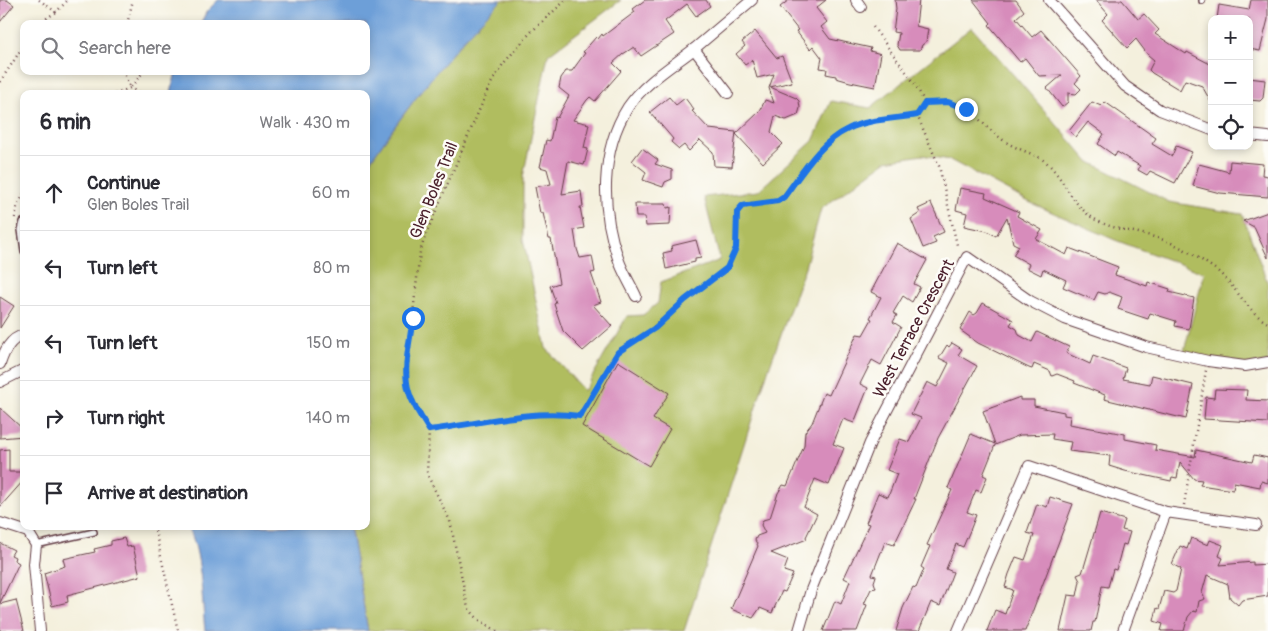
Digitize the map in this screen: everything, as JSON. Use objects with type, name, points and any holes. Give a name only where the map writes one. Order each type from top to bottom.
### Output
[{"type":"street","points":[[636,296],[618,259],[610,232],[606,202],[607,168],[613,135],[629,106],[652,81],[694,49],[752,0]]},
{"type":"street","points":[[1049,0],[1125,86],[1160,110],[1208,128]]},
{"type":"street","points":[[694,49],[728,94]]},
{"type":"street","points":[[1253,135],[1268,137]]},
{"type":"street","name":"West Terrace Crescent","points":[[799,631],[811,590],[870,443],[967,257],[1030,301],[1065,318],[1146,347],[1208,361],[1246,366],[1268,362]]},
{"type":"street","points":[[0,364],[4,352],[12,342],[20,337]]},
{"type":"street","points":[[0,382],[20,373]]},
{"type":"street","points":[[958,631],[1029,466],[1166,512],[1256,525]]},
{"type":"street","points":[[1124,631],[1166,512]]},
{"type":"street","points":[[0,523],[20,529]]},
{"type":"street","points":[[22,530],[28,532],[36,545],[34,564],[40,631]]},
{"type":"lane","points":[[36,545],[94,532]]},
{"type":"path","points":[[40,0],[56,12]]},
{"type":"path","points":[[44,20],[56,12],[68,0]]},
{"type":"path","points":[[128,20],[132,0]]},
{"type":"path","name":"Glen Boles Trail","points":[[429,430],[412,402],[407,380],[420,252],[490,84],[503,64],[530,33],[566,0]]},
{"type":"path","points":[[873,28],[915,84],[925,103]]},
{"type":"path","points":[[0,82],[20,51]]},
{"type":"path","points":[[125,75],[130,88],[134,90]]},
{"type":"path","points":[[125,90],[130,88],[141,75]]},
{"type":"path","points":[[925,103],[948,102],[963,108],[979,117],[1006,142],[1040,158],[1052,168],[1078,208],[1103,223],[1155,237],[1193,254],[1217,271],[1268,323]]},
{"type":"path","points":[[497,631],[478,619],[468,608],[450,521],[430,481],[427,468],[429,430],[478,423],[515,415],[555,413],[580,416],[618,352],[655,328],[685,300],[727,268],[736,248],[737,212],[742,206],[778,201],[784,197],[812,160],[838,135],[850,128],[917,115],[925,103]]},
{"type":"path","points":[[917,115],[939,166],[957,245]]},
{"type":"path","points":[[20,203],[15,214],[16,219],[20,220]]},
{"type":"path","points":[[1182,515],[1208,361]]},
{"type":"path","points":[[155,530],[178,631]]},
{"type":"green space","points":[[502,0],[621,0],[548,55],[523,177],[523,239],[546,348],[584,391],[627,316],[643,315],[658,303],[661,282],[720,260],[704,197],[758,191],[813,141],[831,101],[870,108],[972,27],[1088,161],[1169,202],[1242,214],[1268,284],[1268,362],[1245,366],[1183,355],[1204,273],[1115,240],[1029,202],[950,160],[922,155],[886,161],[821,209],[805,267],[763,385],[684,631],[368,631],[351,530],[370,530],[370,161],[430,80]]},
{"type":"water","points":[[218,0],[502,0],[447,59],[370,161],[370,90],[172,90],[175,75],[370,75],[370,20],[202,20],[207,11]]},
{"type":"water","points":[[189,530],[351,530],[368,631],[205,631],[198,562]]},
{"type":"building","points":[[0,0],[7,0],[14,5],[0,22]]},
{"type":"building","points":[[645,0],[706,0],[710,6],[696,16],[687,4],[665,21],[674,34],[641,56],[634,47],[623,54],[613,63],[621,71],[595,101],[590,97],[587,100],[573,120],[589,124],[584,148],[588,149],[584,165],[568,161],[562,194],[581,191],[583,207],[580,207],[584,228],[574,230],[577,249],[580,258],[592,256],[595,272],[591,273],[601,302],[593,305],[612,326],[583,351],[563,331],[554,304],[556,303],[550,286],[559,283],[551,239],[549,239],[543,213],[540,213],[535,187],[551,184],[547,169],[540,167],[546,140],[550,141],[555,117],[557,118],[569,96],[559,88],[561,78],[566,71],[572,71],[585,53],[583,52],[596,37],[598,39],[602,34],[603,36],[635,12],[633,9]]},
{"type":"building","points":[[789,0],[826,0],[816,8],[827,22],[821,27],[830,39],[871,48],[870,51],[881,54],[875,87],[836,78],[836,76],[826,74],[827,69],[820,68],[822,58],[813,46],[810,49],[780,7]]},
{"type":"building","points":[[895,0],[919,0],[916,26],[928,29],[926,42],[920,50],[900,50],[897,45],[899,33],[893,32],[896,9]]},
{"type":"building","points":[[973,0],[1016,0],[1024,11],[1016,18],[1032,37],[1041,30],[1081,76],[1075,83],[1081,89],[1076,94],[1068,93],[1068,102],[1062,107],[1047,88],[1062,75],[1039,76],[1025,58],[1020,62],[989,25],[991,23]]},
{"type":"building","points":[[1096,0],[1122,0],[1138,19],[1144,14],[1159,30],[1155,34],[1186,54],[1187,52],[1208,63],[1208,97],[1202,86],[1185,80],[1180,90],[1152,73],[1149,70],[1154,60],[1136,39],[1127,48],[1102,20],[1108,14]]},
{"type":"building","points":[[1251,0],[1268,0],[1268,19],[1260,51],[1253,50],[1253,15],[1218,15],[1219,5],[1249,10]]},
{"type":"building","points":[[755,31],[777,58],[782,56],[792,82],[770,87],[796,98],[799,101],[800,108],[798,115],[786,120],[775,116],[771,132],[783,144],[763,163],[736,134],[760,111],[765,100],[774,103],[769,88],[774,74],[757,78],[752,60],[745,65],[736,54],[745,46],[742,42]]},
{"type":"building","points":[[1253,78],[1265,80],[1263,98],[1260,101],[1253,100]]},
{"type":"building","points":[[669,97],[676,105],[685,98],[694,110],[692,111],[709,129],[736,132],[732,167],[714,166],[713,152],[700,140],[689,151],[684,145],[679,149],[671,142],[673,139],[650,112]]},
{"type":"building","points":[[1092,102],[1101,106],[1105,102],[1156,138],[1152,144],[1172,156],[1176,146],[1192,152],[1175,183],[1150,171],[1147,175],[1138,170],[1140,166],[1117,152],[1115,156],[1098,144],[1104,134],[1088,122],[1076,137],[1069,131]]},
{"type":"building","points":[[642,148],[658,160],[655,164],[672,170],[672,179],[665,182],[663,187],[643,180],[646,172],[632,161]]},
{"type":"building","points":[[1230,161],[1263,164],[1262,175],[1268,176],[1268,197],[1220,193],[1193,186],[1199,164],[1229,172]]},
{"type":"building","points":[[960,188],[986,193],[985,197],[1019,212],[1017,216],[1042,230],[1036,239],[1066,255],[1069,248],[1118,267],[1115,275],[1147,286],[1148,282],[1170,289],[1169,292],[1194,298],[1189,329],[1175,326],[1176,321],[1150,313],[1148,319],[1118,309],[1122,297],[1109,292],[1105,294],[1098,292],[1094,300],[1063,287],[1066,280],[1043,269],[1041,275],[1027,268],[1029,264],[1013,255],[1019,246],[1013,243],[1007,217],[996,236],[987,231],[964,226],[967,213],[956,210]]},
{"type":"building","points":[[931,203],[944,232],[933,237],[936,243],[923,248],[911,219],[920,213],[918,209]]},
{"type":"building","points":[[635,204],[666,204],[667,208],[671,207],[670,225],[646,226],[645,217],[636,217]]},
{"type":"building","points":[[1268,212],[1268,258],[1254,227],[1243,221]]},
{"type":"building","points":[[696,240],[701,258],[695,259],[695,262],[666,269],[663,253],[672,251],[671,246]]},
{"type":"building","points":[[897,243],[927,260],[914,284],[920,287],[912,302],[903,296],[893,313],[897,315],[893,322],[901,327],[881,365],[872,360],[860,384],[868,388],[854,423],[843,419],[833,444],[844,448],[829,485],[815,479],[804,507],[817,514],[806,537],[807,539],[771,553],[788,560],[784,571],[793,574],[785,592],[782,591],[772,613],[760,608],[753,618],[731,609],[758,546],[755,540],[757,536],[765,533],[761,525],[763,520],[770,518],[778,493],[783,485],[787,486],[804,446],[805,432],[812,423],[824,393],[829,395],[857,334],[863,335],[872,319],[870,318],[881,297],[871,292]]},
{"type":"building","points":[[0,297],[14,306],[0,328]]},
{"type":"building","points":[[983,303],[1013,320],[1010,325],[1017,329],[1019,335],[1032,342],[1037,332],[1069,347],[1066,353],[1090,364],[1093,356],[1126,368],[1123,379],[1150,384],[1152,375],[1193,385],[1186,419],[1104,399],[1105,395],[1074,383],[1075,381],[1057,374],[1052,376],[1050,371],[1034,364],[1032,369],[1029,368],[978,343],[960,330],[970,312],[974,315],[977,313]]},
{"type":"building","points":[[952,343],[962,349],[958,355],[977,366],[938,438],[914,499],[916,499],[894,545],[885,542],[872,575],[876,576],[874,582],[876,588],[871,589],[864,604],[867,605],[857,631],[823,631],[835,601],[841,604],[850,581],[844,578],[869,524],[866,523],[878,493],[888,497],[897,474],[887,470],[900,439],[909,442],[921,418],[911,414],[927,382],[937,387],[949,363],[939,358],[947,345],[949,347]]},
{"type":"building","points":[[618,361],[669,393],[653,419],[670,429],[649,466],[582,426]]},
{"type":"building","points":[[1215,389],[1247,390],[1246,400],[1268,401],[1268,423],[1204,419],[1206,397],[1214,398]]},
{"type":"building","points":[[1020,397],[1020,400],[1034,400],[1034,406],[1064,412],[1064,415],[1070,416],[1069,424],[1125,434],[1125,439],[1156,445],[1155,450],[1195,457],[1196,450],[1252,462],[1254,455],[1268,458],[1268,483],[1261,481],[1260,487],[1234,482],[1233,490],[1200,485],[1202,480],[1194,479],[1180,462],[1177,478],[1172,477],[1171,481],[1109,466],[1110,456],[1069,451],[1071,442],[1052,439],[1053,434],[1020,435],[995,445],[983,475],[987,477],[981,492],[976,490],[967,512],[976,515],[971,528],[963,547],[956,544],[946,569],[953,572],[940,606],[931,602],[919,631],[896,631],[903,608],[913,587],[916,588],[924,569],[921,567],[930,546],[927,545],[952,490],[948,488],[971,434],[995,444],[983,411]]},
{"type":"building","points":[[0,408],[20,426],[20,436],[0,438]]},
{"type":"building","points":[[9,449],[9,472],[20,472],[20,484],[0,507],[0,450]]},
{"type":"building","points":[[1050,497],[1073,504],[1025,631],[987,631],[995,610],[1005,614],[1013,590],[1005,587],[1009,574],[1016,557],[1025,560],[1034,535],[1027,533],[1037,504],[1047,507]]},
{"type":"building","points":[[1100,513],[1125,520],[1122,530],[1130,532],[1126,545],[1123,544],[1116,570],[1113,569],[1108,587],[1102,586],[1095,622],[1093,622],[1091,631],[1060,631],[1068,595],[1077,596],[1080,581],[1077,575],[1082,573]]},
{"type":"building","points":[[124,538],[127,547],[133,546],[140,576],[67,595],[68,602],[52,606],[44,573],[65,566],[63,559],[95,552],[94,549],[111,545],[111,541]]},
{"type":"building","points":[[1191,538],[1208,545],[1210,540],[1223,545],[1219,556],[1223,558],[1220,565],[1253,562],[1253,565],[1268,564],[1268,596],[1242,600],[1238,605],[1230,598],[1228,584],[1207,575],[1202,593],[1205,599],[1199,601],[1197,612],[1193,611],[1188,617],[1184,631],[1161,631],[1163,624],[1154,621],[1157,608],[1159,609],[1164,591],[1173,593],[1176,591],[1181,569],[1172,564],[1180,546],[1187,549]]},
{"type":"building","points":[[0,543],[14,550],[11,555],[19,563],[0,603]]},
{"type":"building","points":[[16,600],[24,631],[0,631],[0,604]]},
{"type":"route","points":[[413,318],[407,366],[408,390],[412,402],[429,430],[459,427],[515,415],[536,413],[580,416],[618,352],[655,328],[685,300],[727,268],[736,248],[737,212],[742,206],[778,201],[784,197],[812,160],[838,135],[850,128],[917,115],[925,103],[948,102],[966,109]]}]
